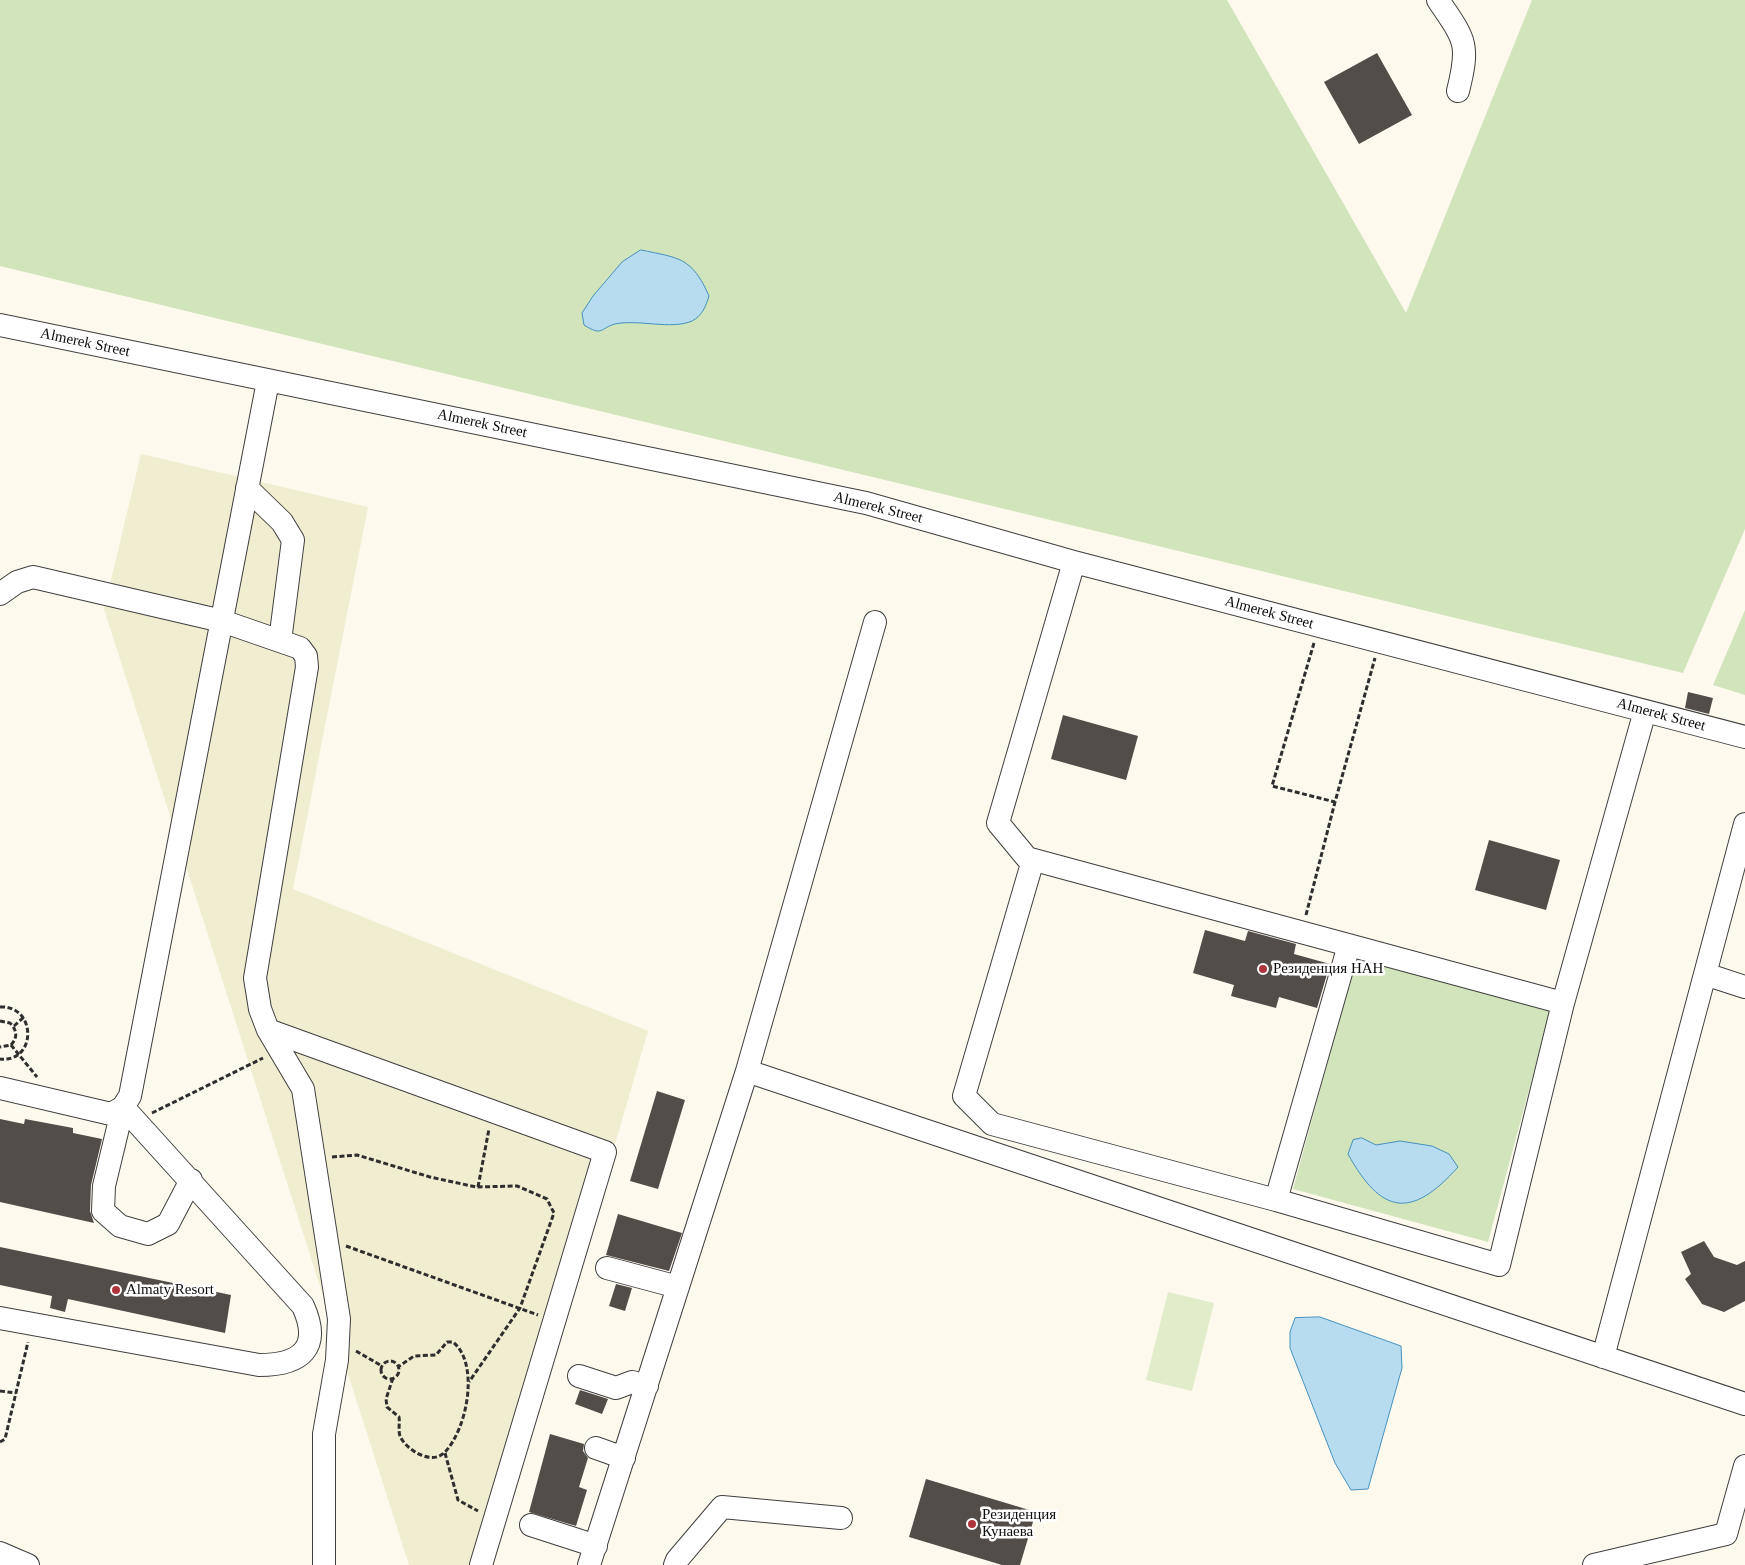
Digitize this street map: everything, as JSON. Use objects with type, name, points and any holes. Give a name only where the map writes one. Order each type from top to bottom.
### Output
[{"type":"street","points":[[1438,0],[1460,32],[1464,48],[1466,59],[1458,91]]},
{"type":"street","name":"Almerek Street","points":[[0,325],[866,503],[1074,562],[1745,737]]},
{"type":"street","points":[[191,1180],[168,1224],[148,1234],[120,1226],[102,1211],[104,1186],[130,1114],[130,1096],[268,381]]},
{"type":"street","points":[[247,488],[282,522],[293,540],[280,641]]},
{"type":"street","points":[[1074,562],[998,823],[1027,858],[1563,1003]]},
{"type":"street","points":[[0,594],[17,582],[33,577],[222,621],[300,648],[306,656],[307,667],[255,978],[260,1009],[268,1030],[303,1089],[339,1319],[338,1360],[324,1434],[324,1565]]},
{"type":"street","points":[[530,1526],[593,1555],[748,1071],[875,622]]},
{"type":"street","points":[[1033,860],[964,1096],[992,1124],[1276,1200],[1499,1266],[1563,1003],[1645,711]]},
{"type":"street","points":[[1603,1357],[1745,824]]},
{"type":"street","points":[[1276,1200],[1349,946]]},
{"type":"street","points":[[1705,974],[1745,987]]},
{"type":"street","points":[[268,1030],[605,1152],[481,1565]]},
{"type":"street","points":[[748,1071],[1745,1404]]},
{"type":"street","points":[[0,1088],[112,1114],[130,1114],[303,1306],[309,1319],[311,1333],[307,1348],[301,1356],[281,1364],[259,1365],[0,1318]]},
{"type":"street","points":[[608,1268],[678,1287]]},
{"type":"street","points":[[579,1376],[616,1388],[632,1382],[647,1386]]},
{"type":"street","points":[[596,1448],[624,1458]]},
{"type":"street","points":[[1594,1565],[1726,1534],[1745,1466]]},
{"type":"street","points":[[675,1565],[677,1560],[722,1507],[841,1518]]},
{"type":"street","points":[[0,1553],[28,1565]]},
{"type":"path","points":[[1319,626],[1272,786],[1335,802]]},
{"type":"path","points":[[1301,933],[1335,802],[1380,642]]},
{"type":"path","points":[[0,1007],[11,1008],[24,1018],[28,1025],[28,1041],[19,1054],[12,1058],[0,1059]]},
{"type":"path","points":[[14,1026],[24,1018]]},
{"type":"path","points":[[0,1021],[5,1021],[14,1026],[16,1036],[11,1045]]},
{"type":"path","points":[[11,1045],[19,1054]]},
{"type":"path","points":[[0,1047],[11,1045]]},
{"type":"path","points":[[130,1114],[281,1050]]},
{"type":"path","points":[[478,1187],[492,1111]]},
{"type":"path","points":[[314,1158],[357,1155],[430,1177],[478,1187],[517,1186],[547,1199],[554,1213],[520,1308],[469,1382]]},
{"type":"path","points":[[327,1240],[555,1320]]},
{"type":"path","points":[[0,1442],[4,1439],[33,1325]]},
{"type":"path","points":[[338,1342],[382,1366]]},
{"type":"path","points":[[447,1342],[453,1342],[465,1356],[469,1382],[466,1407],[455,1436],[445,1453],[436,1457],[422,1456],[408,1446],[400,1435],[400,1417],[387,1407],[386,1399],[393,1378],[398,1374],[398,1367],[414,1356],[436,1355],[447,1342]]},
{"type":"path","points":[[382,1366],[390,1361],[398,1367]]},
{"type":"path","points":[[382,1366],[383,1374],[386,1378],[393,1378]]},
{"type":"path","points":[[0,1391],[16,1393]]},
{"type":"path","points":[[445,1453],[458,1500],[495,1520]]},
{"type":"shaded area","points":[[141,454],[368,507],[293,889],[648,1031],[492,1565],[409,1565],[104,609]]},
{"type":"green space","points":[[0,0],[1227,0],[1406,313],[1532,0],[1745,0],[1745,529],[1683,673],[0,266]]},
{"type":"green space","points":[[1745,610],[1745,695],[1713,685]]},
{"type":"green space","points":[[1357,955],[1551,1008],[1488,1242],[1293,1189]]},
{"type":"green space","points":[[1168,1292],[1214,1303],[1192,1391],[1146,1380]]},
{"type":"water","points":[[641,250],[683,261],[697,273],[709,296],[701,314],[692,321],[674,325],[624,323],[615,324],[598,331],[584,325],[582,313],[593,296],[622,262]]},
{"type":"water","points":[[1362,1138],[1376,1145],[1400,1141],[1432,1146],[1449,1154],[1458,1167],[1426,1196],[1411,1202],[1398,1203],[1385,1198],[1372,1189],[1348,1154],[1353,1140]]},
{"type":"water","points":[[1320,1317],[1401,1346],[1402,1368],[1368,1489],[1351,1490],[1335,1463],[1290,1348],[1290,1332],[1295,1318]]},
{"type":"building","points":[[1377,53],[1412,115],[1359,144],[1324,82]]},
{"type":"building","points":[[1688,692],[1713,698],[1709,714],[1685,708]]},
{"type":"building","points":[[1063,715],[1138,736],[1126,780],[1051,759]]},
{"type":"building","points":[[1489,840],[1560,860],[1546,910],[1475,890]]},
{"type":"building","name":"Резиденция НАН","points":[[1205,930],[1245,941],[1248,931],[1296,944],[1294,954],[1330,964],[1317,1008],[1279,997],[1276,1008],[1231,996],[1234,985],[1193,973]]},
{"type":"building","points":[[657,1091],[685,1100],[658,1189],[630,1181]]},
{"type":"building","points":[[0,1119],[24,1124],[25,1119],[73,1128],[73,1133],[102,1139],[91,1185],[90,1211],[94,1223],[0,1202]]},
{"type":"building","points":[[618,1214],[682,1233],[669,1271],[606,1255]]},
{"type":"building","points":[[1704,1241],[1714,1257],[1737,1265],[1745,1261],[1745,1301],[1724,1312],[1702,1304],[1685,1279],[1691,1274],[1681,1252]]},
{"type":"building","name":"Almaty Resort","points":[[0,1247],[231,1295],[225,1333],[68,1299],[65,1312],[50,1308],[52,1296],[0,1285]]},
{"type":"building","points":[[616,1284],[632,1288],[625,1311],[609,1306]]},
{"type":"building","points":[[580,1390],[608,1399],[602,1414],[575,1404]]},
{"type":"building","points":[[550,1434],[584,1444],[583,1451],[588,1458],[579,1487],[587,1490],[576,1526],[529,1512]]},
{"type":"building","name":"Резиденция Кунаева","points":[[926,1479],[1036,1512],[1020,1565],[1002,1565],[909,1537]]},
{"type":"place","name":"Резиденция НАН","points":[[1263,969]]},
{"type":"place","name":"Almaty Resort","points":[[116,1290]]},
{"type":"place","name":"Резиденция Кунаева","points":[[972,1524]]}]
